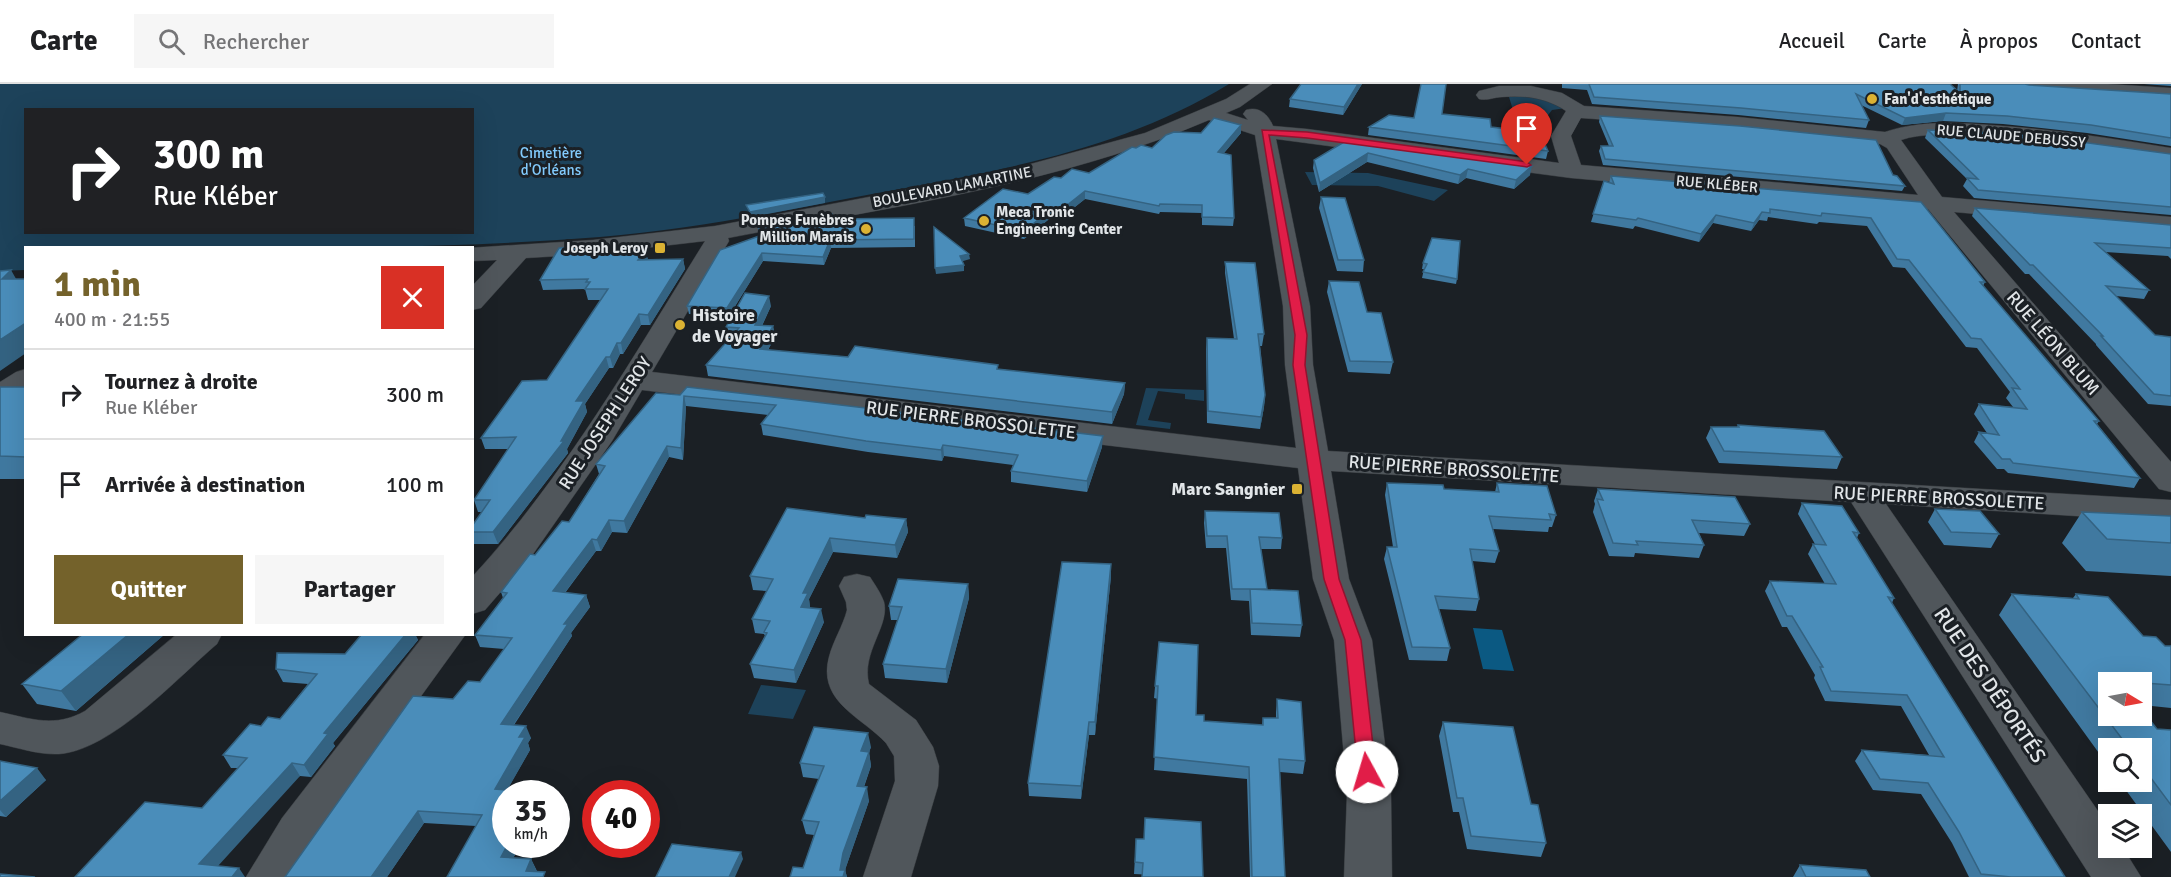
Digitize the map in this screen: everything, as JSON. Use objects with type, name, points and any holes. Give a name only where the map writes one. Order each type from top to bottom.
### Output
[{"type":"street","name":"BOULEVARD LAMARTINE","points":[[1209,114],[1215,103],[1244,84]]},
{"type":"street","name":"BOULEVARD LAMARTINE","points":[[474,254],[593,247],[715,232],[1035,172],[1152,137],[1233,103],[1263,84]]},
{"type":"street","points":[[2026,84],[2171,94]]},
{"type":"street","points":[[1486,95],[1497,91],[1548,95],[1557,97],[1579,112]]},
{"type":"street","points":[[1726,99],[1738,123]]},
{"type":"street","points":[[1233,103],[1258,118],[1265,132],[1301,335],[1299,365],[1331,579],[1353,640],[1369,794],[1368,877]]},
{"type":"street","points":[[1571,171],[1569,157],[1561,136],[1574,114],[1579,112],[1738,123],[1886,138],[1894,144],[1935,203]]},
{"type":"street","name":"RUE KLÉBER","points":[[1209,114],[1265,132],[1307,135],[1571,171],[2171,224]]},
{"type":"street","name":"RUE CLAUDE DEBUSSY","points":[[1886,138],[1917,121],[2171,153]]},
{"type":"street","name":"RUE CLAUDE DEBUSSY","points":[[2070,121],[2098,143]]},
{"type":"street","name":"RUE LÉON BLUM","points":[[1935,203],[2171,482]]},
{"type":"street","name":"RUE JOSEPH LEROY","points":[[474,599],[518,549],[596,441],[717,241],[715,232]]},
{"type":"street","points":[[474,300],[519,252]]},
{"type":"street","points":[[0,396],[24,379]]},
{"type":"street","name":"RUE PIERRE BROSSOLETTE","points":[[633,382],[650,381],[1314,460],[2171,511]]},
{"type":"street","name":"RUE DES DÉPORTÉS","points":[[1862,494],[2117,877]]},
{"type":"street","points":[[857,585],[866,604],[864,615],[847,655],[848,683],[851,692],[860,701],[891,720],[901,731],[916,758],[918,777],[887,877]]},
{"type":"street","points":[[0,728],[62,739],[81,734],[100,722],[201,636]]},
{"type":"street","points":[[270,877],[298,831],[445,636]]},
{"type":"green space","name":"Cimetière d'Orléans","points":[[0,84],[1229,84],[1147,125],[1061,154],[973,175],[707,224],[636,234],[457,245],[24,246],[24,270],[0,271]]},
{"type":"green space","points":[[1532,95],[1566,108],[1552,110],[1545,119],[1529,112],[1513,110],[1509,97]]},
{"type":"green space","points":[[1305,172],[1368,173],[1448,190],[1434,201],[1378,186],[1312,185]]},
{"type":"green space","points":[[1146,388],[1204,390],[1204,401],[1185,399],[1185,394],[1158,391],[1148,420],[1171,423],[1170,429],[1136,425]]},
{"type":"green space","points":[[761,685],[806,690],[793,719],[748,714]]},
{"type":"shaded area","points":[[1473,628],[1502,630],[1514,671],[1483,669]]},
{"type":"building","points":[[1301,84],[1358,84],[1344,107],[1290,99]]},
{"type":"building","points":[[1421,84],[1446,84],[1442,114],[1490,119],[1491,127],[1508,129],[1508,131],[1540,133],[1548,151],[1369,127],[1389,115],[1414,118]]},
{"type":"building","points":[[1589,84],[1950,84],[1960,93],[1960,84],[2025,84],[2171,94],[2171,138],[2091,125],[2007,116],[1946,113],[1905,118],[1856,94],[1869,120],[1594,97]]},
{"type":"building","points":[[1600,116],[1740,126],[1876,140],[1893,175],[1897,176],[1905,186],[1605,159],[1601,146],[1613,146]]},
{"type":"building","points":[[1214,118],[1241,125],[1218,152],[1231,155],[1234,218],[1202,217],[1202,205],[1160,204],[1159,206],[1085,191],[1061,210],[1053,208],[1024,231],[964,218],[1003,189],[1028,194],[1054,177],[1061,178],[1072,169],[1089,173],[1132,147],[1136,148],[1141,145],[1152,148],[1166,135],[1174,132],[1201,133]]},
{"type":"building","points":[[1928,130],[2020,134],[2171,154],[2171,207],[1978,190],[1967,178],[1978,179]]},
{"type":"building","points":[[1344,142],[1532,166],[1516,180],[1468,169],[1460,175],[1368,153],[1320,183],[1314,160]]},
{"type":"building","points":[[1611,176],[1921,202],[1985,282],[1980,282],[2099,421],[2094,421],[2140,478],[2013,463],[2010,459],[2002,459],[1979,432],[1999,435],[1979,404],[2027,409],[2012,388],[2020,389],[1981,339],[1971,338],[1909,260],[1897,259],[1871,218],[1822,213],[1821,216],[1770,209],[1770,213],[1762,212],[1754,223],[1716,215],[1701,234],[1638,218],[1636,220],[1593,214],[1604,181],[1614,184]]},
{"type":"building","points":[[823,193],[825,197],[750,212],[746,205]]},
{"type":"building","points":[[1321,197],[1345,198],[1364,260],[1338,260]]},
{"type":"building","points":[[1975,208],[2171,225],[2171,248],[2095,243],[2149,290],[2106,286],[2155,335],[2171,337],[2171,396],[2154,394],[2101,336],[2103,336]]},
{"type":"building","points":[[832,214],[834,219],[914,218],[914,239],[830,240],[823,257],[762,253],[727,308],[687,306],[720,250],[762,235],[758,227]]},
{"type":"building","points":[[934,227],[969,254],[960,256],[964,265],[935,268]]},
{"type":"building","points":[[1432,238],[1460,241],[1457,279],[1423,272],[1427,264],[1423,263]]},
{"type":"building","points":[[590,246],[587,251],[645,250],[638,260],[683,259],[648,315],[639,314],[621,343],[617,343],[610,357],[606,357],[576,401],[584,401],[561,441],[564,441],[493,532],[474,532],[474,523],[490,500],[474,500],[516,437],[481,438],[522,381],[547,380],[608,289],[585,289],[590,282],[586,282],[588,279],[540,280],[559,248]]},
{"type":"building","points":[[1225,262],[1255,263],[1264,334],[1258,334],[1265,395],[1261,417],[1208,411],[1207,338],[1237,339]]},
{"type":"building","points":[[11,270],[2,279],[24,279],[24,324],[0,340],[0,271]]},
{"type":"building","points":[[1329,281],[1359,282],[1367,312],[1381,313],[1393,362],[1350,361]]},
{"type":"building","points":[[745,293],[769,296],[755,325],[773,326],[760,349],[848,357],[855,346],[998,365],[997,369],[1125,383],[1112,412],[706,365],[739,328],[726,327]]},
{"type":"building","points":[[0,387],[24,387],[24,457],[0,456]]},
{"type":"building","points":[[687,387],[1103,436],[1087,481],[1011,471],[1018,455],[943,445],[941,450],[866,441],[761,424],[776,405],[684,396],[681,448],[667,446],[624,521],[609,520],[597,540],[592,539],[553,591],[586,595],[564,624],[568,624],[501,724],[526,726],[519,737],[525,737],[500,780],[492,780],[492,858],[531,859],[526,871],[545,872],[543,877],[447,877],[482,815],[418,811],[372,876],[381,877],[285,877],[413,696],[453,699],[468,681],[480,682],[512,638],[475,635],[507,593],[501,592],[530,554],[535,555],[562,521],[569,522],[605,466],[596,464],[656,393],[680,395]]},
{"type":"building","points":[[1738,425],[1824,431],[1842,457],[1724,451],[1711,427],[1739,427]]},
{"type":"building","points":[[1387,483],[1443,485],[1444,489],[1499,492],[1497,483],[1547,486],[1556,515],[1549,514],[1551,520],[1489,516],[1499,551],[1470,549],[1479,599],[1435,596],[1450,648],[1412,647],[1387,547],[1397,547]]},
{"type":"building","points":[[1598,489],[1735,497],[1750,524],[1692,520],[1704,545],[1636,541],[1638,545],[1613,543],[1597,499],[1603,500]]},
{"type":"building","points":[[1802,503],[1842,506],[1859,533],[1853,532],[1894,598],[1888,597],[2065,877],[2011,877],[1981,874],[1959,832],[1928,783],[1880,779],[1862,750],[1944,757],[1907,695],[1831,691],[1820,667],[1823,667],[1792,616],[1787,616],[1770,581],[1836,584],[1813,544],[1826,545]]},
{"type":"building","points":[[787,508],[865,518],[866,515],[906,519],[895,545],[830,538],[803,593],[808,593],[801,607],[821,609],[794,670],[750,664],[767,633],[764,632],[770,621],[752,619],[773,579],[750,576]]},
{"type":"building","points":[[1935,509],[1980,511],[1999,534],[1951,532]]},
{"type":"building","points":[[1205,511],[1279,513],[1282,538],[1259,537],[1267,589],[1232,589],[1227,536],[1207,536]]},
{"type":"building","points":[[2082,512],[2171,516],[2171,543],[2107,539]]},
{"type":"building","points":[[1062,562],[1111,564],[1095,722],[1089,722],[1081,786],[1028,783]]},
{"type":"building","points":[[898,579],[968,584],[946,669],[883,664],[902,607],[889,606]]},
{"type":"building","points":[[1250,589],[1298,591],[1302,625],[1252,623]]},
{"type":"building","points":[[2012,594],[2079,599],[2076,594],[2108,597],[2143,636],[2156,637],[2165,646],[2171,646],[2171,685],[2152,684],[2152,672],[2098,672],[2098,707]]},
{"type":"building","points":[[81,636],[127,636],[61,691],[22,684]]},
{"type":"building","points":[[360,636],[404,636],[324,733],[328,734],[304,765],[292,763],[199,864],[239,868],[232,877],[75,877],[145,802],[202,808],[247,758],[223,755],[250,724],[261,726],[268,717],[280,719],[317,674],[276,669],[277,653],[345,654]]},
{"type":"building","points":[[1159,642],[1198,645],[1196,715],[1204,715],[1204,721],[1263,725],[1263,718],[1278,718],[1277,699],[1301,702],[1305,761],[1279,759],[1285,877],[1252,877],[1249,767],[1154,757],[1158,686],[1155,686]]},
{"type":"building","points":[[1443,722],[1513,727],[1531,804],[1538,805],[1546,843],[1471,836],[1463,798],[1457,798]]},
{"type":"building","points":[[2152,723],[2157,729],[2171,730],[2171,805],[2152,779],[2152,738],[2121,738],[2112,726],[2152,726]]},
{"type":"building","points":[[814,727],[868,733],[861,751],[869,752],[857,786],[867,787],[843,853],[840,870],[845,870],[843,877],[790,877],[793,867],[803,868],[819,822],[802,820],[824,766],[800,763]]},
{"type":"building","points":[[0,761],[37,768],[0,801]]},
{"type":"building","points":[[1145,818],[1201,822],[1203,877],[1142,877],[1143,863],[1135,862],[1136,839],[1144,839]]},
{"type":"building","points":[[672,844],[741,852],[729,877],[656,877]]},
{"type":"building","points":[[1800,865],[1866,870],[1870,877],[1806,877]]},
{"type":"building","points":[[0,874],[35,877],[0,877]]},
{"type":"place","name":"Fan'd'esthétique","points":[[1872,99]]},
{"type":"place","name":"Meca Tronic Engineering Center","points":[[984,221]]},
{"type":"place","name":"Pompes Funèbres Million Marais","points":[[866,229]]},
{"type":"place","name":"Joseph Leroy","points":[[660,248]]},
{"type":"place","name":"Histoire de Voyager","points":[[680,325]]},
{"type":"place","name":"Marc Sangnier","points":[[1297,489]]},
{"type":"route","points":[[1367,772],[1353,640],[1331,579],[1299,365],[1301,335],[1265,132],[1307,135],[1527,165]]}]
